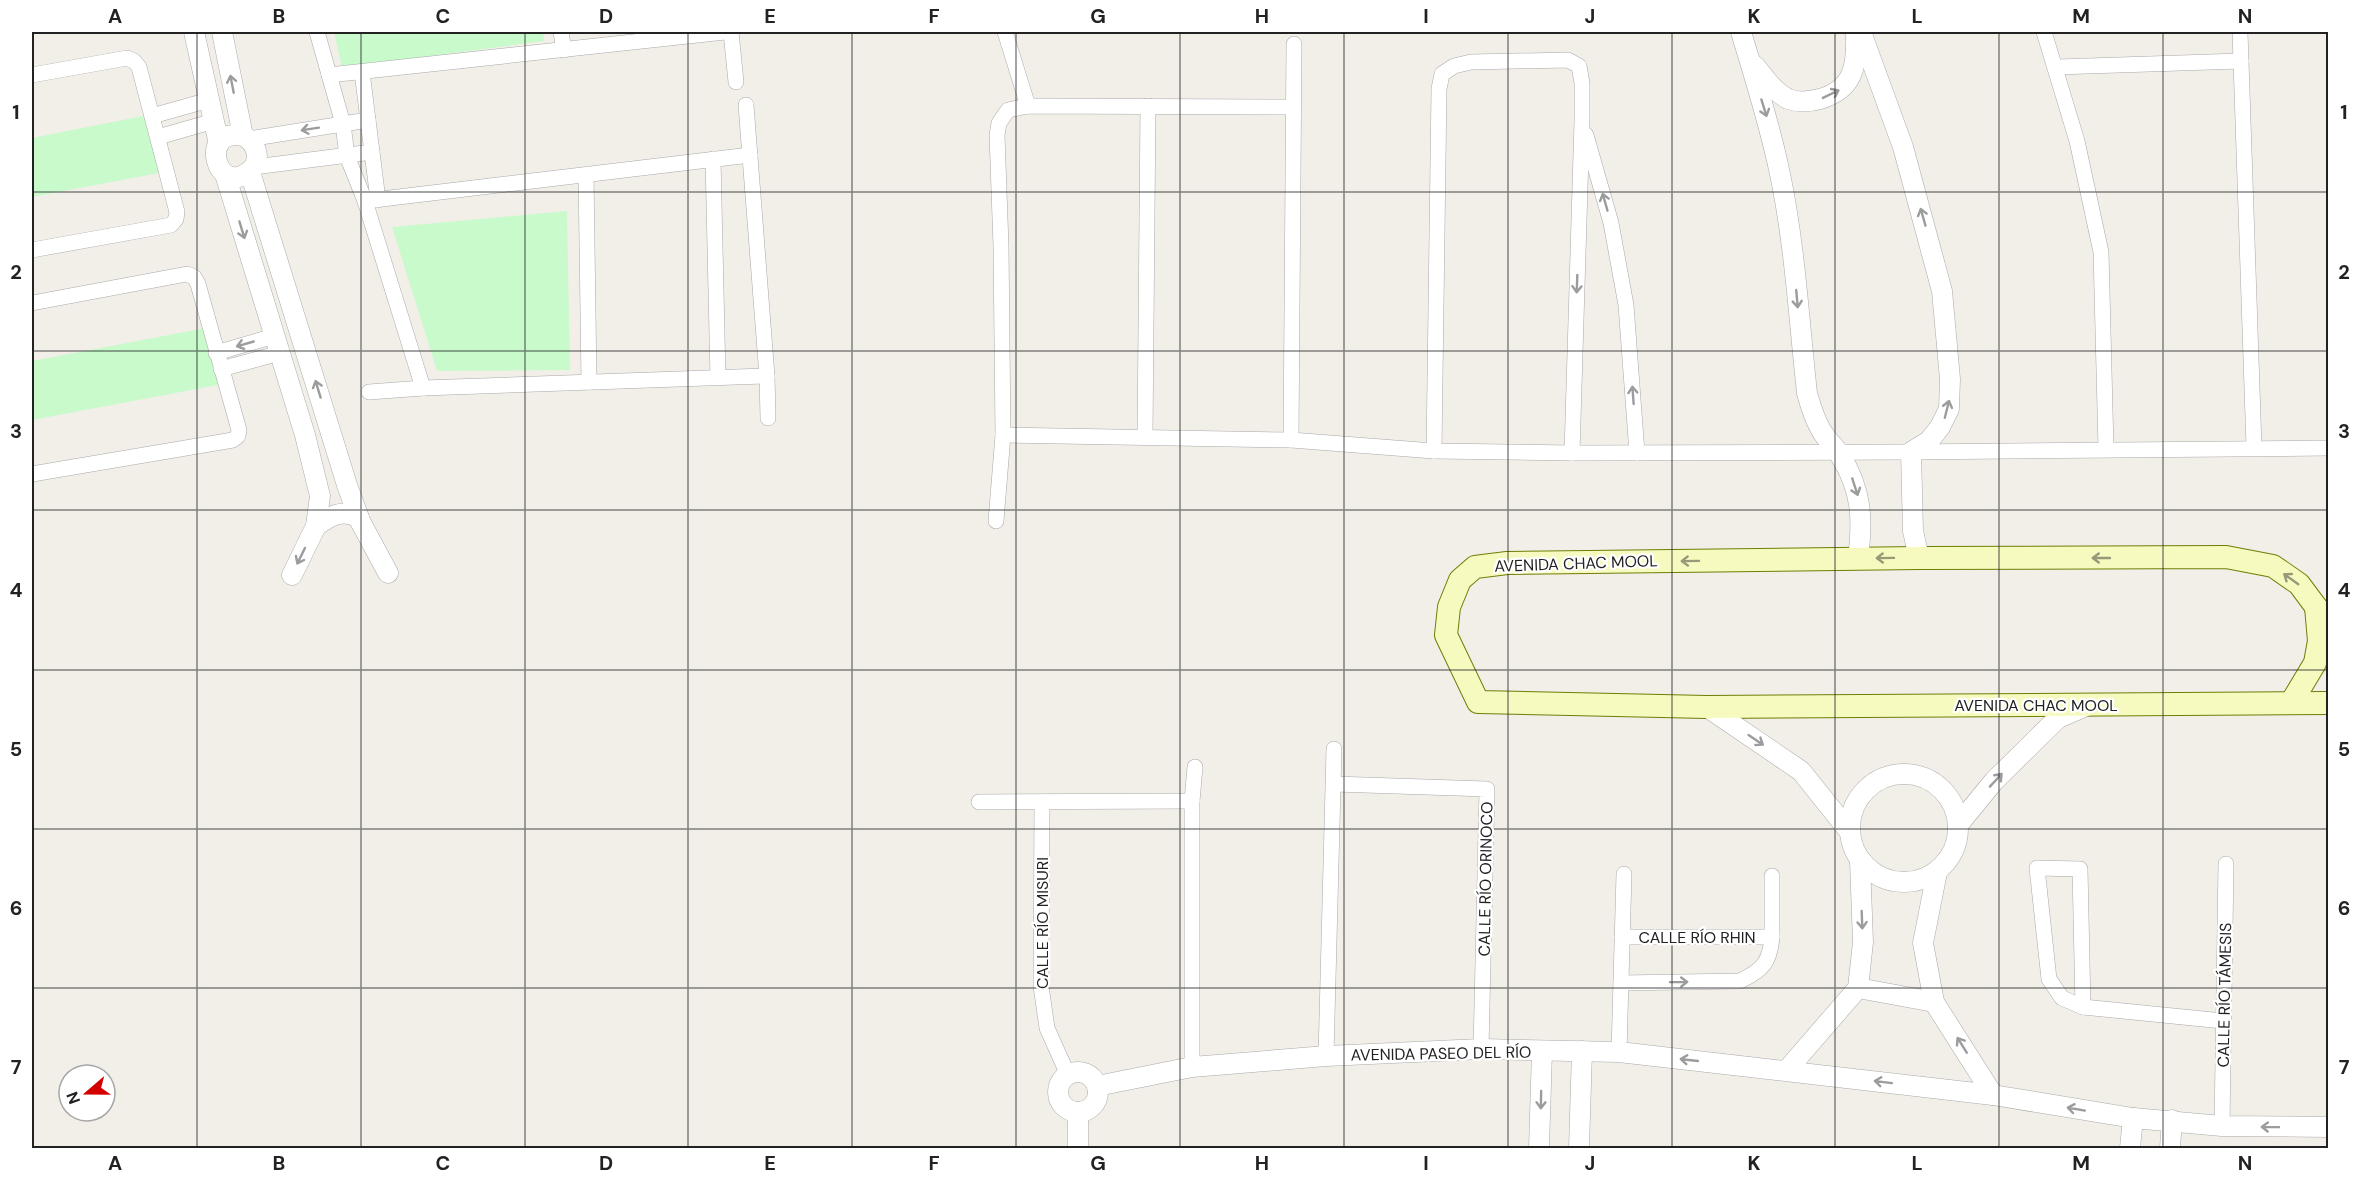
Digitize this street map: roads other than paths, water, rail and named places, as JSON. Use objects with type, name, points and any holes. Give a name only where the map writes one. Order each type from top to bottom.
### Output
[{"type":"main road","name":"AVENIDA CHAC MOOL","points":[[2322,614],[2299,584],[2273,566],[2226,557],[1507,563],[1474,567],[1460,580],[1449,607],[1446,635],[1478,702],[1707,707],[2328,703]]},
{"type":"main road","points":[[2291,703],[2316,663],[2322,614]]},
{"type":"street","points":[[194,32],[219,144]]},
{"type":"street","points":[[222,32],[246,137],[256,149],[256,161],[252,169],[331,431],[359,518],[388,573]]},
{"type":"street","points":[[317,32],[343,124],[347,156],[371,201],[423,388]]},
{"type":"street","points":[[561,32],[564,50]]},
{"type":"street","points":[[329,75],[725,32]]},
{"type":"street","points":[[731,32],[736,82]]},
{"type":"street","points":[[1005,32],[1028,106]]},
{"type":"street","points":[[1741,32],[1768,119],[1792,244],[1807,393],[1814,417],[1848,468],[1860,506],[1862,525],[1858,559]]},
{"type":"street","points":[[1749,60],[1775,90],[1788,99],[1804,103],[1820,99],[1837,93],[1851,77],[1857,57],[1856,32]]},
{"type":"street","points":[[1861,32],[1903,147],[1942,291],[1950,379],[1949,409],[1940,427],[1929,441],[1911,452]]},
{"type":"street","points":[[2044,32],[2077,141],[2101,252],[2106,449]]},
{"type":"street","points":[[2241,32],[2254,447]]},
{"type":"street","points":[[1291,440],[1294,44]]},
{"type":"street","points":[[32,75],[127,58],[134,61],[139,67],[177,212],[176,219],[171,225],[32,250]]},
{"type":"street","points":[[1434,451],[1439,88],[1442,74],[1454,66],[1471,62],[1568,60],[1579,66],[1582,83],[1572,453]]},
{"type":"street","points":[[2056,67],[2241,61]]},
{"type":"street","points":[[362,72],[372,152],[371,201]]},
{"type":"street","points":[[152,116],[209,100]]},
{"type":"street","points":[[746,105],[767,376],[768,418]]},
{"type":"street","points":[[996,521],[1003,435],[997,135],[999,123],[1008,110],[1028,106],[1293,107]]},
{"type":"street","points":[[1145,437],[1148,106]]},
{"type":"street","points":[[292,575],[316,526],[320,496],[304,435],[225,174],[217,164],[216,150],[219,144],[229,136],[246,137],[368,120]]},
{"type":"street","points":[[158,137],[214,121]]},
{"type":"street","points":[[1582,121],[1611,223],[1626,305],[1637,453]]},
{"type":"street","points":[[225,174],[238,177],[252,169],[372,152]]},
{"type":"street","points":[[371,201],[750,155]]},
{"type":"street","points":[[713,159],[718,378]]},
{"type":"street","points":[[586,175],[589,382]]},
{"type":"street","points":[[32,303],[187,274],[194,277],[198,284],[239,430],[238,436],[233,440],[32,474]]},
{"type":"street","points":[[216,352],[277,344]]},
{"type":"street","points":[[221,369],[277,344]]},
{"type":"street","points":[[369,392],[423,388],[767,376]]},
{"type":"street","points":[[304,435],[319,438],[331,431]]},
{"type":"street","points":[[1003,435],[1291,440],[1434,451],[1572,453],[2328,448]]},
{"type":"street","points":[[1911,452],[1913,531],[1918,558]]},
{"type":"street","points":[[316,526],[334,515],[343,513],[359,518]]},
{"type":"street","points":[[1958,825],[1994,782],[2058,718],[2089,705]]},
{"type":"street","points":[[1707,707],[1801,771],[1849,831]]},
{"type":"street","points":[[1326,1056],[1334,749]]},
{"type":"street","points":[[1192,1067],[1192,801],[1195,767]]},
{"type":"street","points":[[1899,774],[1917,775],[1932,782],[1945,793],[1954,808],[1958,825],[1956,843],[1949,859],[1936,872],[1921,880],[1904,883],[1887,880],[1872,873],[1860,861],[1852,847],[1849,831],[1851,815],[1857,800],[1868,786],[1883,778],[1899,774]]},
{"type":"street","name":"CALLE RÍO ORINOCO","points":[[1334,784],[1487,789],[1481,1049]]},
{"type":"street","points":[[979,802],[1192,801]]},
{"type":"street","name":"CALLE RÍO MISURI","points":[[1042,802],[1041,986],[1047,1028],[1068,1075]]},
{"type":"street","points":[[1786,1070],[1858,988],[1863,942],[1860,861]]},
{"type":"street","name":"CALLE RÍO TÁMESIS","points":[[2222,1126],[2226,864]]},
{"type":"street","points":[[2083,1007],[2080,869],[2037,868],[2049,979],[2062,998],[2083,1007],[2223,1021]]},
{"type":"street","points":[[1936,872],[1923,943],[1934,1002],[1993,1095]]},
{"type":"street","name":"CALLE RÍO RHIN","points":[[1619,1052],[1624,874]]},
{"type":"street","name":"CALLE RÍO RHIN","points":[[1621,983],[1740,981],[1757,973],[1771,955],[1772,876]]},
{"type":"street","name":"CALLE RÍO RHIN","points":[[1622,938],[1772,937]]},
{"type":"street","points":[[1858,988],[1934,1002]]},
{"type":"street","name":"AVENIDA PASEO DEL RÍO","points":[[1097,1086],[1192,1067],[1326,1056],[1481,1049],[1619,1052],[1993,1095],[2133,1118],[2222,1126],[2328,1127]]},
{"type":"street","points":[[1539,1149],[1542,1051]]},
{"type":"street","points":[[1579,1149],[1582,1051]]},
{"type":"street","points":[[1079,1072],[1085,1074],[1097,1086],[1098,1092],[1094,1104],[1078,1112],[1066,1108],[1059,1098],[1060,1084],[1068,1075],[1079,1072]]},
{"type":"street","points":[[1078,1112],[1078,1149]]},
{"type":"street","points":[[2130,1149],[2133,1118]]},
{"type":"street","points":[[2170,1149],[2172,1120]]}]
